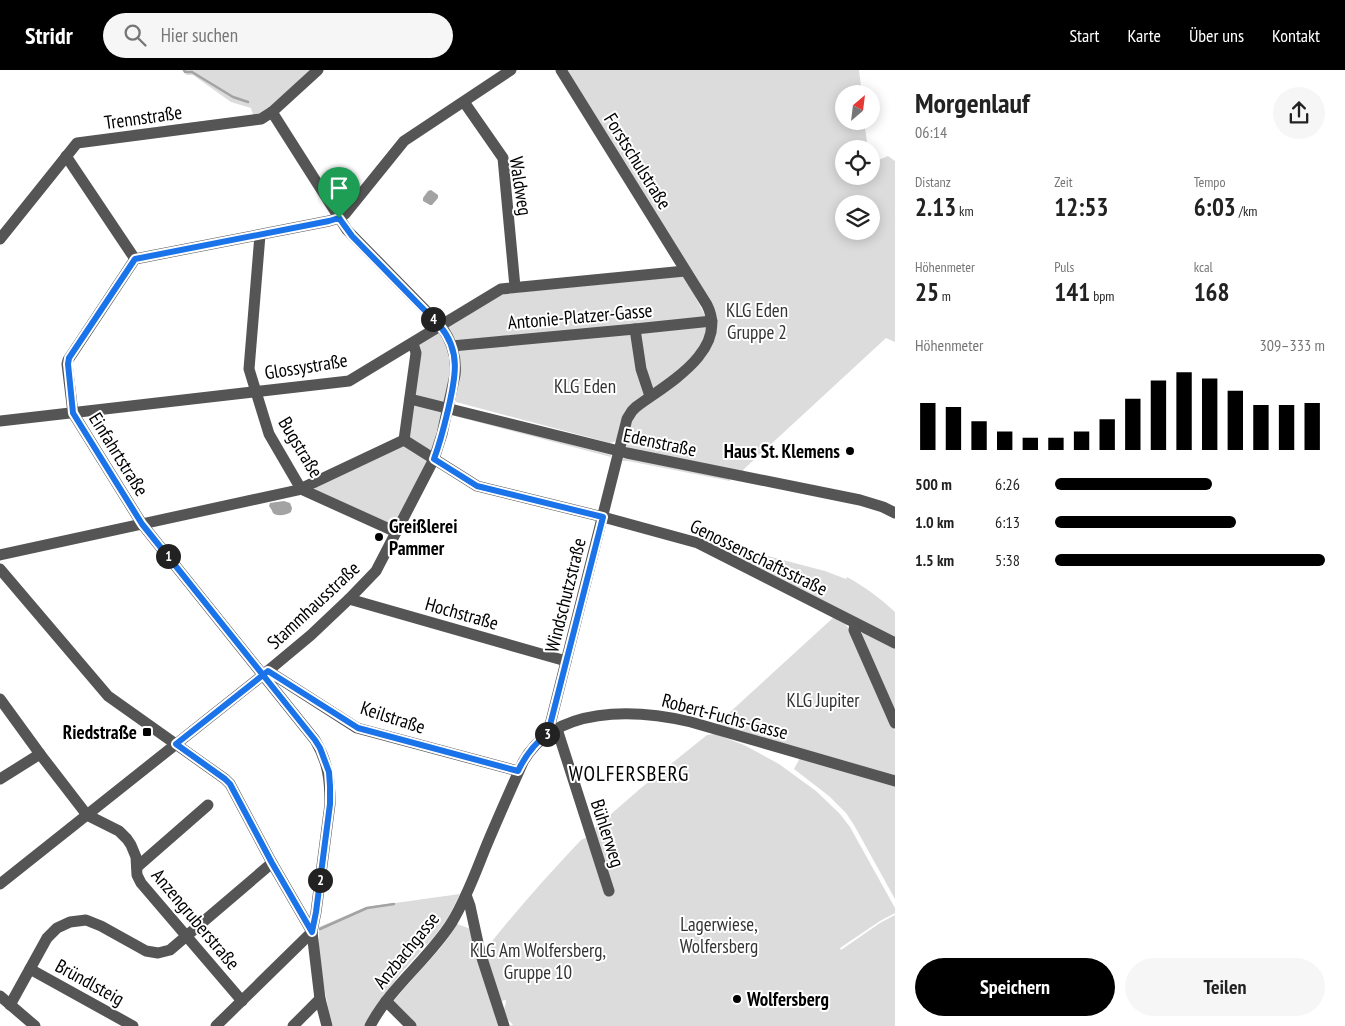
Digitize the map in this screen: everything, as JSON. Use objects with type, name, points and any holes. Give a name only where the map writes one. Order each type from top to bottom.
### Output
[{"type":"street","name":"Trennstraße","points":[[0,239],[77,143],[262,118],[272,112],[318,70]]},
{"type":"street","points":[[66,156],[135,259],[260,235],[339,218],[345,214],[404,141],[511,70]]},
{"type":"street","name":"Forstschulstraße","points":[[561,70],[685,271]]},
{"type":"street","name":"Waldweg","points":[[464,102],[503,158],[515,287]]},
{"type":"street","points":[[272,112],[352,236],[440,326],[452,346]]},
{"type":"street","name":"Bugstraße","points":[[260,235],[249,368],[269,434],[301,489],[396,532]]},
{"type":"street","name":"Einfahrtstraße","points":[[135,259],[68,360],[73,413],[142,524],[265,673],[315,740],[325,760],[329,772],[330,804],[312,932],[320,999],[327,1026]]},
{"type":"street","points":[[685,271],[707,305],[712,321]]},
{"type":"street","name":"Glossystraße","points":[[0,421],[349,381],[498,290],[685,271]]},
{"type":"street","name":"Antonie-Platzer-Gasse","points":[[452,346],[712,321]]},
{"type":"street","name":"Windschutzstraße","points":[[552,731],[566,660],[628,416],[650,396],[688,369],[696,361],[708,340],[712,321]]},
{"type":"street","points":[[635,329],[641,369],[650,396]]},
{"type":"street","points":[[0,555],[301,489],[404,440],[416,353],[413,343]]},
{"type":"street","name":"Stammhausstraße","points":[[0,884],[311,635],[376,571],[434,459],[456,371],[452,346]]},
{"type":"street","name":"Edenstraße","points":[[410,399],[619,452],[851,498],[877,505],[895,513]]},
{"type":"street","name":"Genossenschaftsstraße","points":[[404,440],[477,486],[698,543],[895,643]]},
{"type":"street","points":[[0,569],[108,696],[230,784],[272,863],[312,932],[216,1026]]},
{"type":"street","name":"Hochstraße","points":[[348,599],[566,660]]},
{"type":"street","points":[[855,623],[856,633],[895,723]]},
{"type":"street","name":"Keilstraße","points":[[265,673],[358,728],[518,771]]},
{"type":"street","name":"Anzengruberstraße","points":[[0,699],[87,815],[119,830],[123,834],[134,851],[137,875],[141,883],[242,1001]]},
{"type":"street","name":"Robert-Fuchs-Gasse","points":[[466,895],[518,771],[532,748],[552,731],[582,719],[600,716],[646,714],[691,722],[895,781]]},
{"type":"street","name":"Bühlerweg","points":[[552,731],[608,892]]},
{"type":"street","points":[[0,779],[40,754]]},
{"type":"street","points":[[137,867],[208,805]]},
{"type":"street","points":[[10,1005],[47,938],[57,928],[70,922],[86,920],[102,926],[146,951],[158,954],[170,950],[272,863]]},
{"type":"street","points":[[466,895],[480,952],[504,1026]]},
{"type":"street","name":"Anzbachgasse","points":[[370,1026],[402,981],[444,934],[461,907],[466,895]]},
{"type":"street","name":"Bründlsteig","points":[[30,969],[133,1026]]},
{"type":"street","points":[[0,996],[35,1026]]},
{"type":"street","points":[[293,1026],[320,999]]},
{"type":"street","points":[[386,1001],[411,1026]]},
{"type":"green space","points":[[182,70],[311,70],[262,116],[132,132],[132,130],[253,115],[251,108],[231,102],[193,75],[187,75]]},
{"type":"green space","name":"KLG Eden Gruppe 2","points":[[566,70],[859,70],[861,85],[835,85],[835,130],[865,130],[867,140],[835,140],[835,185],[880,185],[880,159],[888,156],[895,161],[895,342],[886,338],[744,469],[742,473],[627,449],[624,446],[636,410],[685,375],[715,323]]},
{"type":"green space","name":"KLG Eden","points":[[684,276],[707,319],[457,342],[448,329],[503,294]]},
{"type":"green space","name":"KLG Eden","points":[[707,326],[694,359],[651,391],[639,332]]},
{"type":"green space","points":[[436,332],[443,334],[452,364],[444,401],[441,402],[417,397],[414,391],[420,343]]},
{"type":"green space","name":"KLG Eden","points":[[633,333],[647,395],[616,441],[610,443],[456,402],[454,399],[457,351],[459,349]]},
{"type":"green space","points":[[413,407],[440,410],[442,413],[431,451],[409,438]]},
{"type":"green space","points":[[455,414],[611,455],[611,457],[451,415]]},
{"type":"green space","points":[[401,445],[427,457],[429,463],[396,526],[315,490],[315,487]]},
{"type":"green space","points":[[624,457],[730,479],[730,481],[622,461]]},
{"type":"green space","points":[[733,547],[825,571],[846,579],[847,577],[872,593],[895,612],[895,640],[730,555]]},
{"type":"green space","name":"KLG Jupiter","points":[[835,616],[844,622],[851,632],[895,731],[895,776],[717,724]]},
{"type":"green space","points":[[864,631],[895,647],[895,709],[861,634]]},
{"type":"green space","points":[[715,734],[744,745],[779,764],[816,791],[840,814],[850,827],[895,908],[895,913],[840,948],[841,950],[895,915],[895,1026],[508,1026],[513,1025],[504,1014],[506,1000],[501,1001],[485,950],[581,840],[594,837],[595,828],[641,788],[707,735]]},
{"type":"green space","points":[[800,758],[895,785],[895,899],[846,813],[829,796],[794,769]]},
{"type":"green space","points":[[460,894],[448,918],[433,938],[399,975],[364,1026],[333,1026],[319,959],[319,927],[366,907]]},
{"type":"green space","points":[[457,924],[471,929],[498,1026],[415,1026],[392,1004],[434,955]]},
{"type":"shaded area","points":[[431,190],[438,195],[438,198],[430,205],[423,201],[423,198]]},
{"type":"shaded area","points":[[284,501],[290,503],[291,512],[282,515],[273,513],[269,506],[270,503]]},
{"type":"waterway","points":[[184,70],[185,72],[192,72],[233,97],[248,102]]},
{"type":"waterway","points":[[320,929],[367,908],[394,904]]},
{"type":"place","name":"Haus St. Klemens","points":[[850,451]]},
{"type":"place","name":"Greißlerei Pammer","points":[[379,537]]},
{"type":"place","name":"Riedstraße","points":[[147,732]]},
{"type":"place","name":"Wolfersberg","points":[[737,999]]},
{"type":"district","name":"WOLFERSBERG","points":[[629,773]]},
{"type":"route","points":[[339,218],[135,259],[68,362],[73,413],[142,524],[263,675],[176,744],[230,784],[272,863],[312,932],[330,804],[329,772],[315,740],[263,675],[268,671],[358,728],[518,771],[532,748],[548,733],[603,517],[477,486],[434,459],[442,434],[455,375],[455,359],[450,341],[440,326],[352,236],[339,218]]},
{"type":"park label","name":"Lagerwiese, Wolfersberg","points":[[719,935]]},
{"type":"park label","name":"KLG Am Wolfersberg, Gruppe 10","points":[[538,961]]}]
